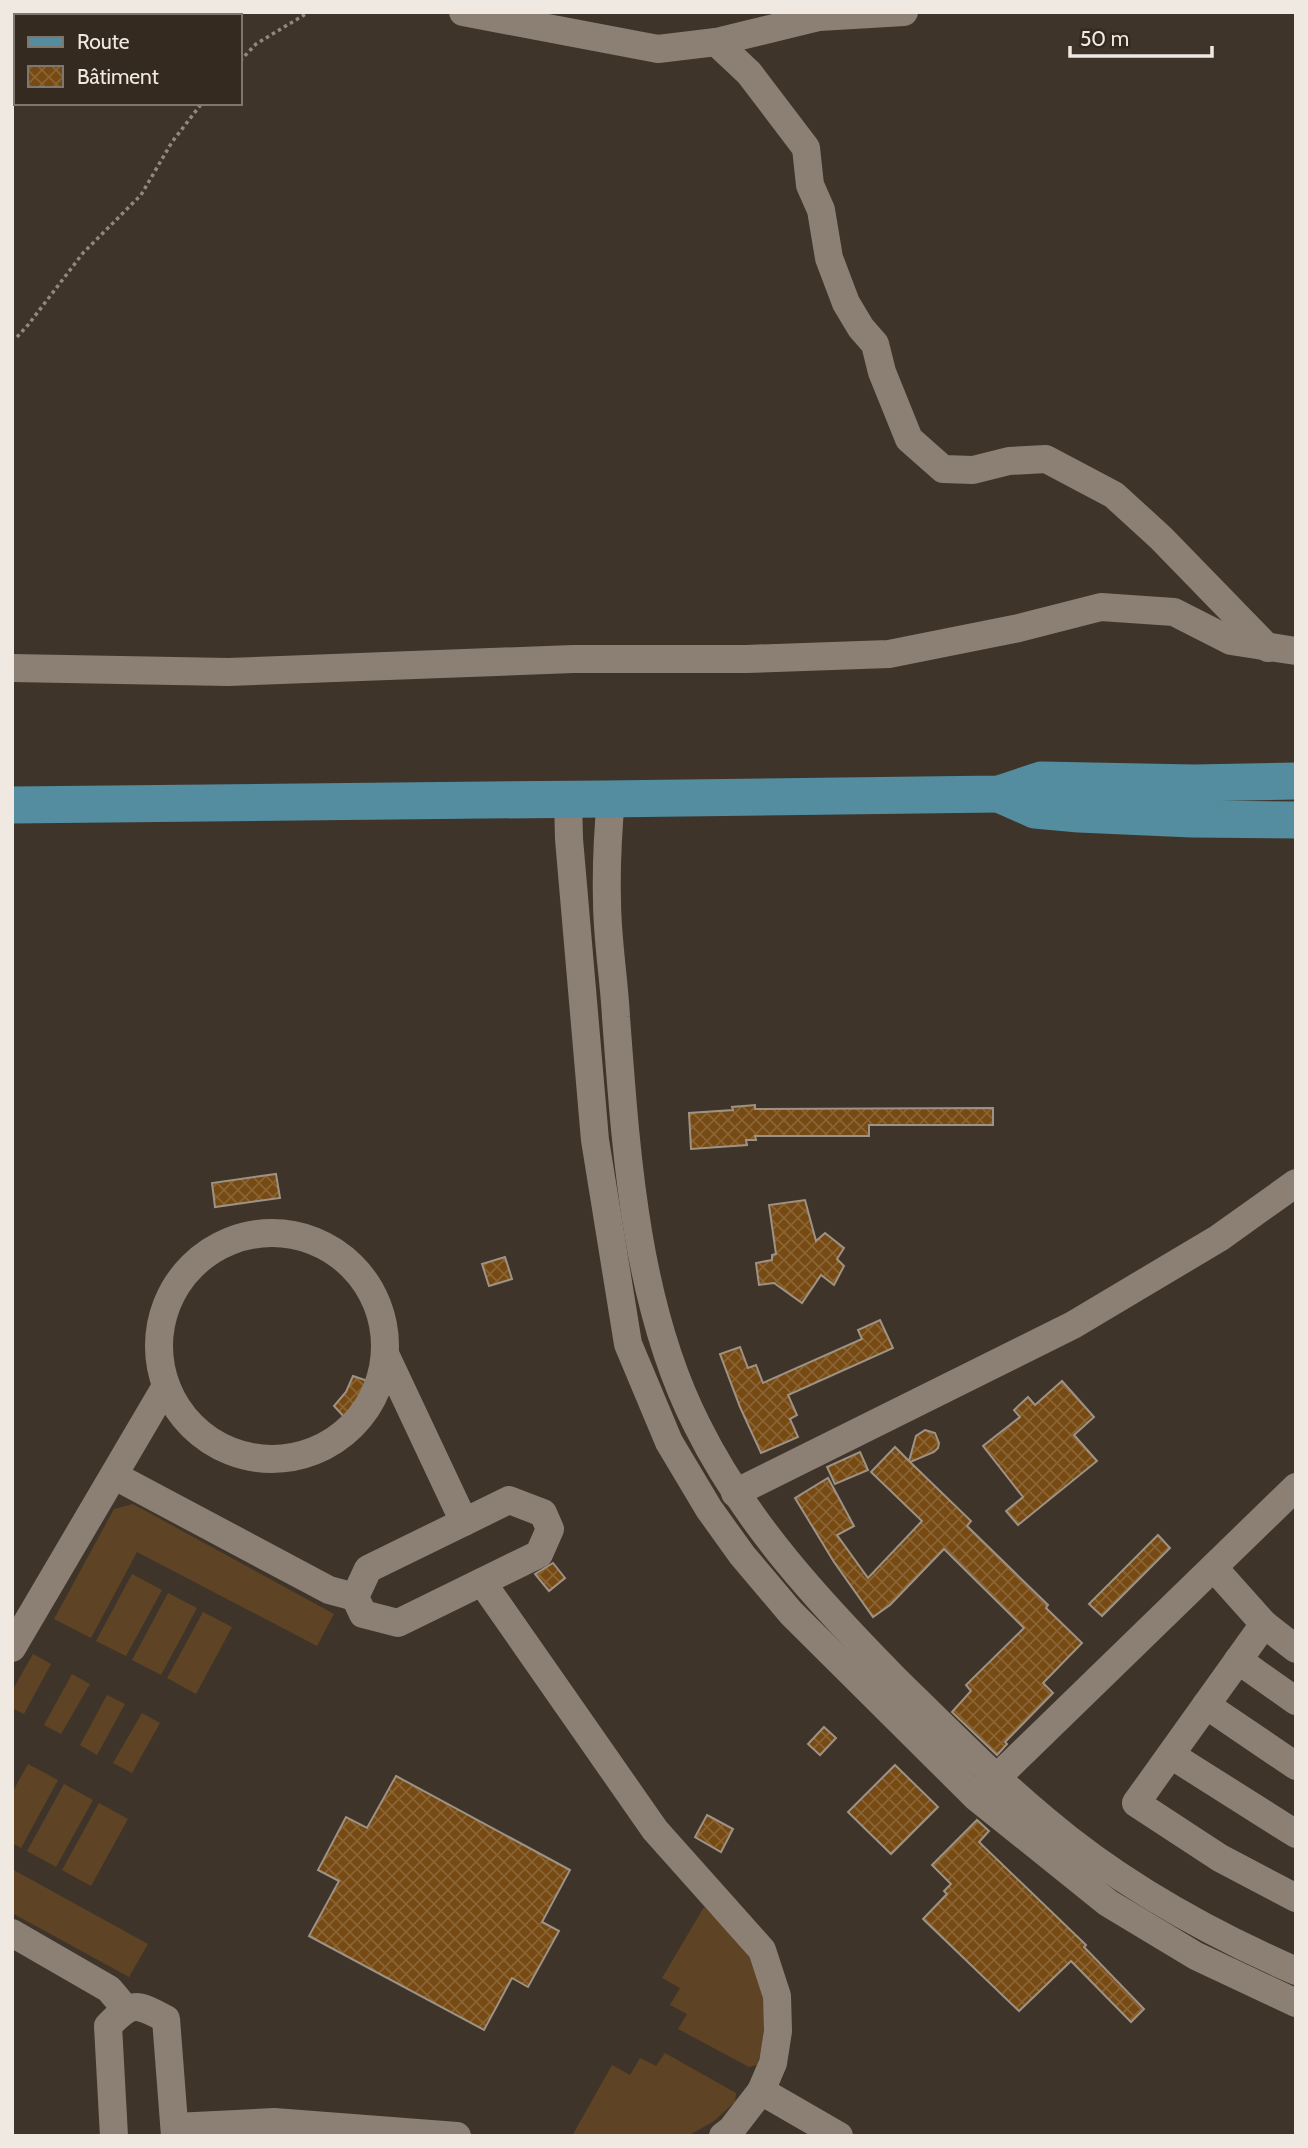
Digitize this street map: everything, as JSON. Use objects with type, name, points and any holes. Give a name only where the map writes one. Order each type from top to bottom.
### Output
[{"type":"main road","points":[[12,805],[999,794],[1041,780],[1194,783],[1296,781]]},
{"type":"main road","points":[[999,794],[1035,810],[1079,814],[1296,820]]},
{"type":"street","points":[[463,12],[657,49],[716,42],[750,22],[904,12]]},
{"type":"street","points":[[749,73],[750,22]]},
{"type":"street","points":[[716,42],[749,73],[806,148],[810,185],[821,209],[829,258],[846,303],[861,328],[875,344],[882,372],[909,439],[943,469],[974,470],[1009,461],[1046,459],[1114,495],[1161,538],[1268,648]]},
{"type":"street","points":[[12,668],[228,672],[573,659],[746,659],[889,654],[1018,628],[1101,607],[1174,612],[1231,641],[1296,651]]},
{"type":"street","points":[[611,797],[607,838],[607,902],[624,1135],[640,1249],[670,1359],[696,1423],[735,1493],[767,1536],[986,1787],[1047,1822],[1107,1866],[1234,1944],[1296,1971]]},
{"type":"street","points":[[568,798],[569,838],[595,1140],[628,1345],[669,1443],[709,1509],[742,1555],[790,1613],[986,1787],[1108,1903],[1196,1956],[1296,2003]]},
{"type":"street","points":[[735,1493],[1073,1325],[1219,1238],[1296,1183]]},
{"type":"street","points":[[266,1233],[309,1238],[329,1247],[346,1260],[367,1283],[378,1305],[384,1328],[385,1354],[381,1378],[369,1405],[358,1420],[340,1436],[318,1449],[297,1456],[269,1459],[240,1455],[222,1448],[186,1421],[166,1386],[160,1365],[159,1335],[163,1315],[172,1294],[186,1273],[206,1254],[221,1245],[266,1233]]},
{"type":"street","points":[[385,1354],[464,1522]]},
{"type":"street","points":[[14,1642],[166,1386]]},
{"type":"street","points":[[115,1476],[329,1590],[355,1597],[363,1614],[398,1623],[539,1554],[550,1529],[543,1513],[509,1500],[368,1569],[355,1597]]},
{"type":"street","points":[[986,1787],[1296,1488]]},
{"type":"street","points":[[1214,1568],[1264,1624],[1296,1649]]},
{"type":"street","points":[[482,1582],[656,1830],[762,1950],[778,1996],[778,2031],[773,2063],[761,2091],[731,2130],[723,2136]]},
{"type":"street","points":[[1264,1624],[1136,1803],[1220,1857],[1296,1898]]},
{"type":"street","points":[[1238,1660],[1296,1701]]},
{"type":"street","points":[[1206,1706],[1296,1766]]},
{"type":"street","points":[[1171,1755],[1296,1834]]},
{"type":"street","points":[[12,1933],[109,1989],[125,2008]]},
{"type":"street","points":[[114,2136],[108,2026],[125,2008],[142,2007],[166,2019],[175,2132],[274,2122],[457,2136]]},
{"type":"street","points":[[761,2091],[839,2136]]},
{"type":"path","points":[[242,59],[256,44],[309,12]]},
{"type":"path","points":[[17,337],[83,253],[142,195],[172,142],[200,105]]},
{"type":"shaded area","points":[[133,1504],[334,1614],[317,1646],[137,1552],[91,1638],[54,1619],[114,1509]]},
{"type":"shaded area","points":[[132,1574],[162,1590],[126,1656],[96,1641]]},
{"type":"shaded area","points":[[168,1593],[197,1608],[161,1675],[132,1660]]},
{"type":"shaded area","points":[[203,1612],[232,1627],[196,1694],[167,1678]]},
{"type":"shaded area","points":[[33,1654],[51,1664],[24,1714],[12,1708],[12,1691]]},
{"type":"shaded area","points":[[72,1674],[90,1684],[61,1734],[44,1725]]},
{"type":"shaded area","points":[[107,1695],[125,1704],[97,1755],[80,1745]]},
{"type":"shaded area","points":[[142,1713],[160,1723],[132,1773],[113,1763]]},
{"type":"shaded area","points":[[28,1764],[58,1780],[21,1848],[12,1843],[12,1793]]},
{"type":"shaded area","points":[[64,1784],[93,1800],[56,1867],[27,1851]]},
{"type":"shaded area","points":[[99,1803],[128,1819],[91,1886],[62,1870]]},
{"type":"shaded area","points":[[12,1869],[148,1944],[129,1977],[12,1913]]},
{"type":"shaded area","points":[[704,1907],[742,1946],[757,1971],[763,1998],[764,2026],[757,2065],[749,2067],[678,2029],[687,2014],[670,2005],[680,1988],[662,1978]]},
{"type":"shaded area","points":[[665,2053],[736,2093],[735,2102],[714,2121],[688,2136],[572,2136],[612,2065],[630,2075],[640,2058],[656,2066]]},
{"type":"building","points":[[755,1105],[755,1109],[993,1108],[993,1125],[869,1125],[869,1136],[755,1136],[756,1140],[746,1140],[747,1145],[691,1149],[689,1113],[733,1110],[732,1107]]},
{"type":"building","points":[[276,1174],[280,1198],[215,1207],[212,1183]]},
{"type":"building","points":[[805,1200],[816,1241],[825,1233],[844,1248],[837,1259],[844,1266],[834,1285],[821,1275],[802,1303],[774,1283],[759,1285],[756,1263],[772,1260],[772,1255],[776,1254],[769,1205]]},
{"type":"building","points":[[505,1257],[512,1279],[489,1286],[482,1264]]},
{"type":"building","points":[[880,1320],[893,1348],[788,1395],[797,1415],[790,1419],[798,1437],[761,1453],[720,1354],[740,1347],[748,1368],[756,1365],[763,1383],[862,1339],[858,1330]]},
{"type":"building","points":[[353,1376],[371,1382],[362,1402],[347,1420],[334,1406],[346,1392]]},
{"type":"building","points":[[1062,1381],[1094,1417],[1074,1435],[1097,1461],[1018,1525],[1006,1511],[1023,1497],[983,1446],[1020,1417],[1014,1410],[1028,1397],[1035,1405]]},
{"type":"building","points":[[925,1430],[935,1433],[938,1448],[910,1462],[971,1521],[967,1526],[1048,1605],[1046,1608],[1082,1643],[1043,1683],[1053,1693],[1005,1742],[1007,1744],[997,1755],[952,1712],[971,1691],[966,1685],[1024,1628],[944,1549],[890,1605],[873,1617],[834,1562],[795,1498],[828,1478],[854,1526],[837,1535],[868,1578],[922,1521],[871,1472],[895,1447],[909,1461],[916,1436]]},
{"type":"building","points":[[860,1452],[868,1470],[835,1484],[827,1467]]},
{"type":"building","points":[[1158,1535],[1170,1548],[1102,1616],[1089,1604]]},
{"type":"building","points":[[553,1563],[565,1578],[549,1591],[535,1574]]},
{"type":"building","points":[[824,1727],[836,1738],[820,1755],[808,1744]]},
{"type":"building","points":[[895,1765],[938,1807],[891,1854],[848,1812]]},
{"type":"building","points":[[396,1776],[570,1870],[542,1922],[559,1931],[528,1987],[512,1978],[484,2030],[309,1936],[339,1881],[318,1870],[346,1817],[367,1828]]},
{"type":"building","points":[[707,1815],[733,1829],[721,1852],[695,1837]]},
{"type":"building","points":[[977,1820],[989,1831],[979,1842],[1086,1945],[1084,1947],[1144,2009],[1131,2022],[1071,1961],[1019,2011],[923,1919],[947,1894],[944,1891],[951,1884],[932,1865]]}]
